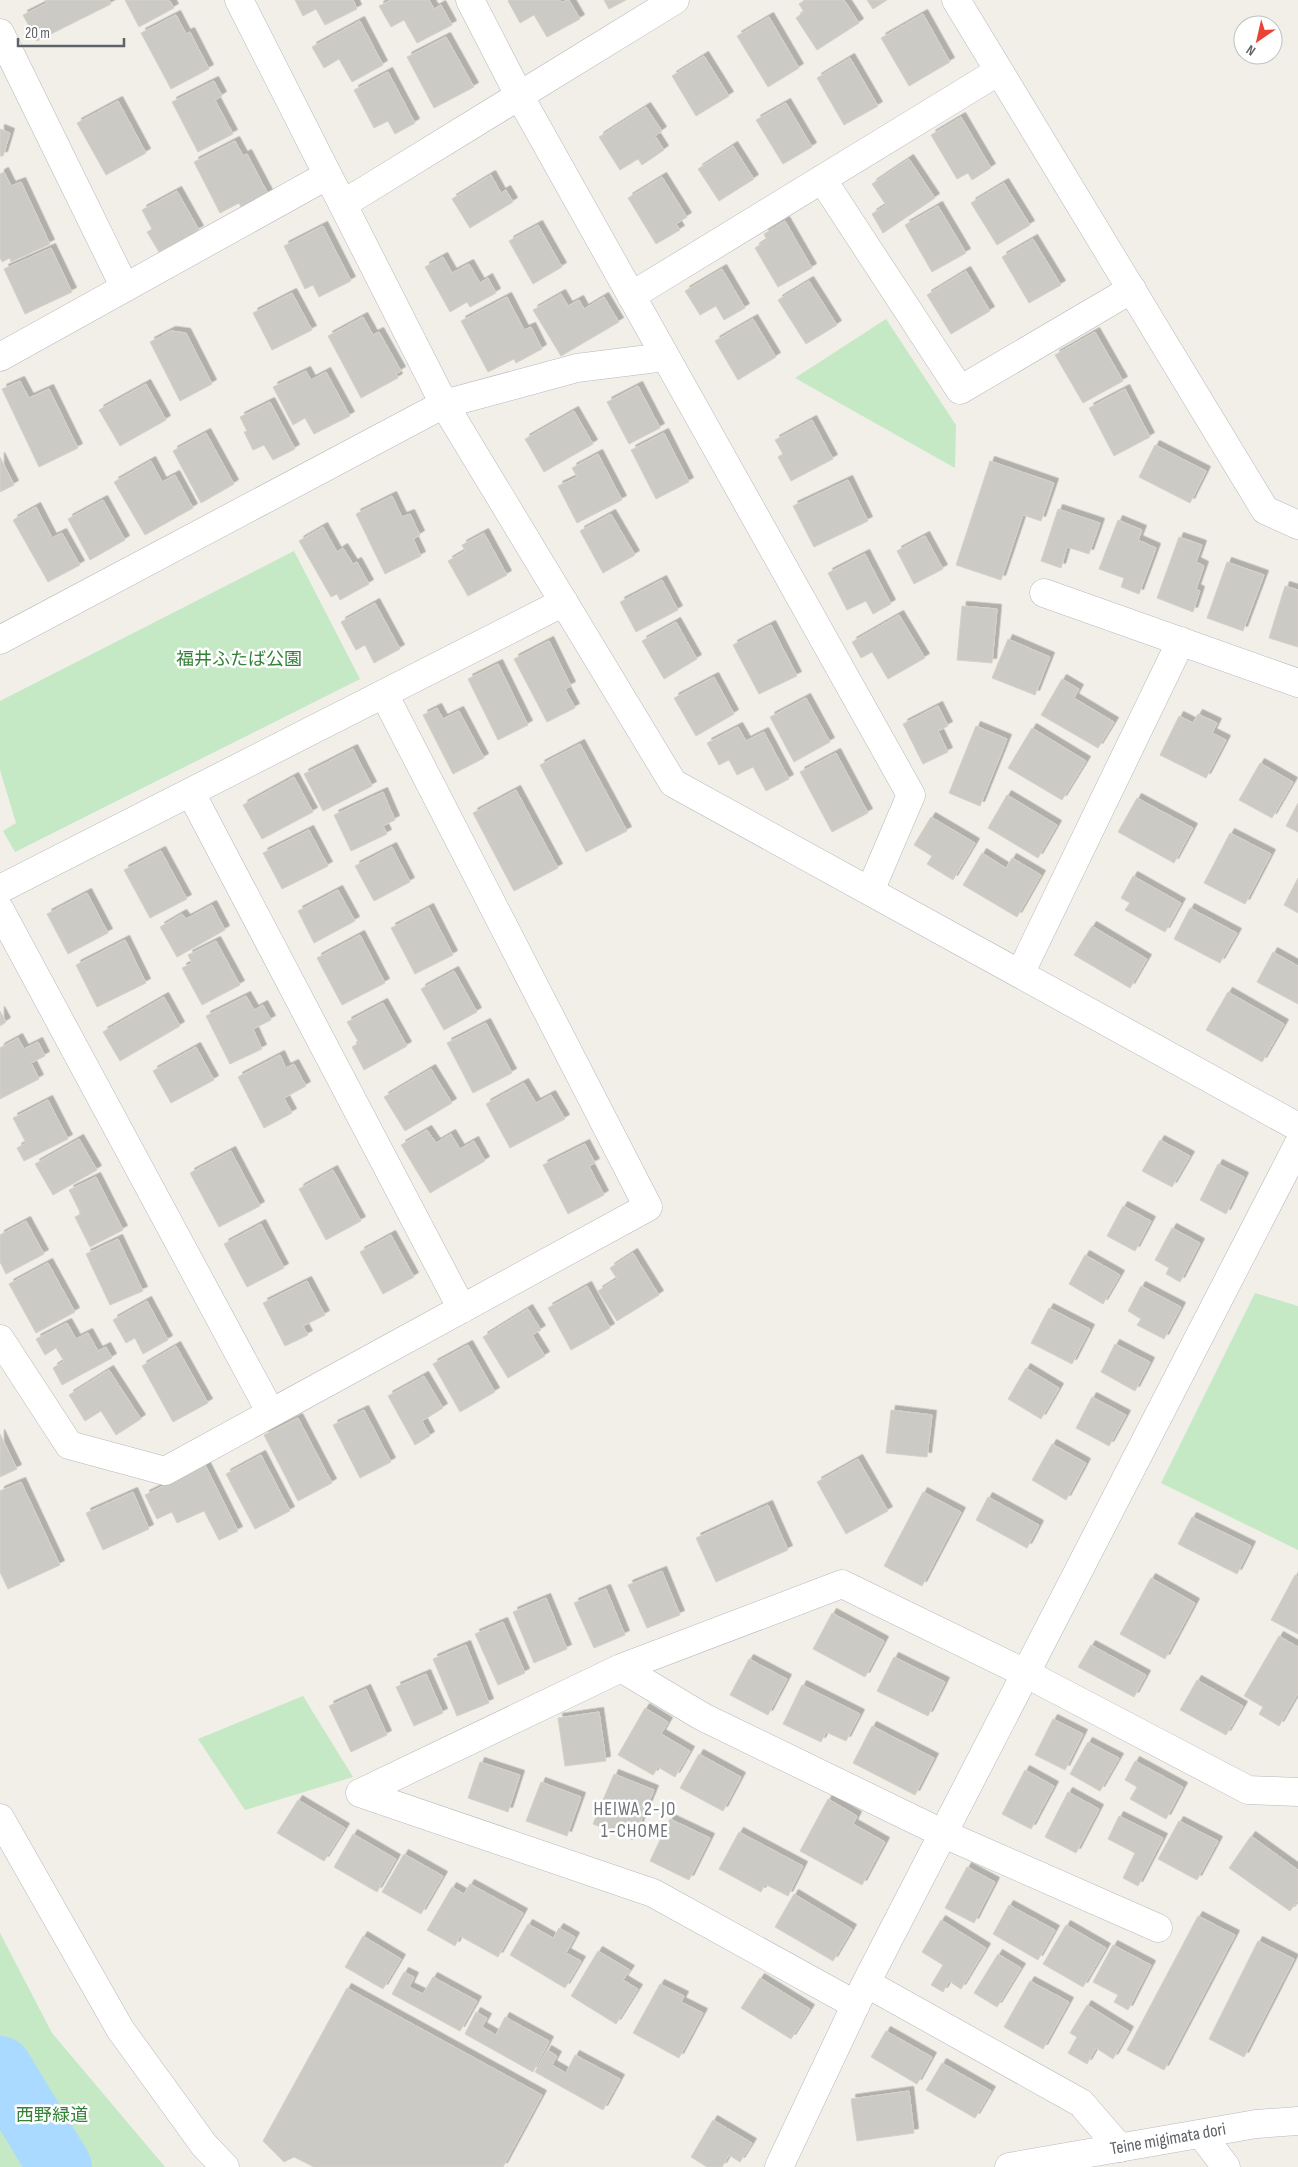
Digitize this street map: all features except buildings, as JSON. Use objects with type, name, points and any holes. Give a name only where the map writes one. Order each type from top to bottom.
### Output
[{"type":"street","points":[[238,0],[444,404],[673,783],[1298,1127]]},
{"type":"street","points":[[470,0],[519,96],[911,795],[870,891]]},
{"type":"street","points":[[343,204],[675,0]]},
{"type":"street","points":[[956,0],[1265,510],[1298,525]]},
{"type":"street","points":[[0,33],[125,288]]},
{"type":"street","points":[[631,296],[999,70]]},
{"type":"street","points":[[0,357],[328,175]]},
{"type":"street","points":[[822,179],[960,390],[1132,289]]},
{"type":"street","points":[[0,640],[444,404],[578,368],[665,357]]},
{"type":"street","points":[[1044,592],[1298,683]]},
{"type":"street","points":[[0,889],[564,602]]},
{"type":"street","points":[[1020,974],[1181,642]]},
{"type":"street","points":[[0,1339],[69,1445],[165,1471],[648,1207],[384,694]]},
{"type":"street","points":[[191,793],[462,1309]]},
{"type":"street","points":[[0,910],[272,1413]]},
{"type":"street","points":[[779,2167],[861,1994],[1298,1145]]},
{"type":"street","points":[[1120,2148],[1081,2103],[653,1893],[360,1793],[621,1668],[842,1584],[1025,1674],[1248,1790],[1298,1792]]},
{"type":"street","points":[[621,1668],[703,1717],[944,1834],[1158,1928]]},
{"type":"street","points":[[0,1818],[120,2029],[204,2144],[225,2167]]},
{"type":"street","name":"Teine migimata dori","points":[[1009,2167],[1256,2124],[1298,2121]]},
{"type":"street","points":[[1201,2134],[1226,2167]]},
{"type":"green space","points":[[886,319],[956,425],[955,468],[795,378]]},
{"type":"green space","name":"福井ふたば公園","points":[[294,551],[360,679],[15,852],[3,831],[16,823],[0,770],[0,701]]},
{"type":"green space","points":[[1255,1293],[1298,1306],[1298,1550],[1161,1483]]},
{"type":"green space","points":[[303,1696],[353,1777],[245,1810],[198,1739]]},
{"type":"green space","name":"西野緑道","points":[[0,1933],[52,2033],[165,2167],[0,2167]]},
{"type":"waterway","points":[[0,2068],[60,2167]]},
{"type":"district","name":"HEIWA 2-JO 1-CHOME","points":[[635,1820]]}]
